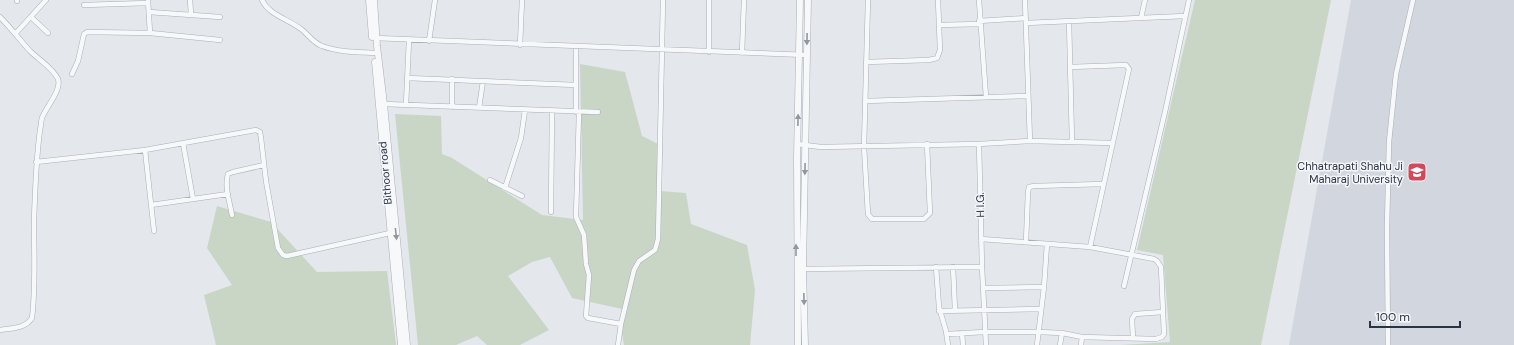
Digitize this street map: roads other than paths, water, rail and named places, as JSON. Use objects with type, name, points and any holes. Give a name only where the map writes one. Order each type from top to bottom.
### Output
[{"type":"street","points":[[16,33],[46,0]]},
{"type":"street","points":[[190,0],[191,14]]},
{"type":"street","points":[[262,0],[266,7],[272,12],[298,27],[317,44],[338,50],[374,53]]},
{"type":"street","name":"Bithoor road","points":[[369,0],[374,38],[374,53],[401,345]]},
{"type":"street","points":[[374,0],[374,38],[384,104],[408,345]]},
{"type":"street","points":[[429,40],[435,0]]},
{"type":"street","points":[[520,45],[522,0]]},
{"type":"street","points":[[618,345],[621,324],[632,277],[637,263],[652,253],[657,246],[663,0]]},
{"type":"street","points":[[709,0],[709,52]]},
{"type":"street","points":[[742,53],[744,0]]},
{"type":"street","points":[[798,345],[796,269],[800,0]]},
{"type":"street","points":[[805,345],[804,269],[808,0]]},
{"type":"street","points":[[868,0],[864,147],[869,217],[924,218],[930,213],[931,207],[927,144]]},
{"type":"street","points":[[866,62],[936,59],[939,57],[938,0]]},
{"type":"street","points":[[979,0],[986,98]]},
{"type":"street","points":[[1025,0],[1030,141]]},
{"type":"street","points":[[1141,18],[1145,0]]},
{"type":"street","points":[[1124,286],[1165,112],[1188,0]]},
{"type":"street","points":[[1388,345],[1387,227],[1389,142],[1396,74],[1413,0]]},
{"type":"street","points":[[84,5],[148,2],[150,33]]},
{"type":"street","points":[[149,12],[220,17]]},
{"type":"street","points":[[939,25],[980,22],[1069,21],[1185,16]]},
{"type":"street","points":[[0,17],[16,33],[30,51],[55,75],[59,83],[57,91],[42,118],[36,162],[34,221],[36,283],[32,318],[25,325],[0,330]]},
{"type":"street","points":[[31,17],[48,33]]},
{"type":"street","points":[[1069,21],[1072,142]]},
{"type":"street","points":[[72,74],[78,61],[86,32],[150,33],[220,40]]},
{"type":"street","points":[[374,38],[520,45],[807,55]]},
{"type":"street","points":[[406,105],[409,40]]},
{"type":"street","points":[[576,47],[578,112],[576,217],[584,235],[586,264],[589,275],[586,316],[588,318],[621,324]]},
{"type":"street","points":[[1070,67],[1126,65],[1128,66],[1130,73],[1090,247]]},
{"type":"street","points":[[407,78],[576,85]]},
{"type":"street","points":[[452,79],[452,107]]},
{"type":"street","points":[[479,108],[482,81]]},
{"type":"street","points":[[865,101],[1028,96]]},
{"type":"street","points":[[384,104],[598,112]]},
{"type":"street","points":[[506,188],[521,138],[525,110]]},
{"type":"street","points":[[551,212],[552,111]]},
{"type":"street","points":[[36,162],[145,150],[256,130],[260,132],[262,138],[264,165],[278,248],[282,255],[287,256],[390,233]]},
{"type":"street","points":[[797,144],[806,146],[864,147],[1030,141],[1113,143]]},
{"type":"street","points":[[183,143],[193,199]]},
{"type":"street","name":"H I.G.","points":[[979,144],[982,288],[986,345]]},
{"type":"street","points":[[145,150],[154,231]]},
{"type":"street","points":[[232,215],[228,194],[228,174],[264,165]]},
{"type":"street","points":[[490,180],[522,196]]},
{"type":"street","points":[[1026,242],[1028,192],[1030,187],[1104,184]]},
{"type":"street","points":[[151,205],[228,194]]},
{"type":"street","points":[[947,334],[1039,332],[1062,333],[1082,337],[1156,339],[1164,336],[1165,332],[1159,264],[1154,259],[1090,247],[981,239]]},
{"type":"street","points":[[1038,345],[1047,244]]},
{"type":"street","points":[[936,267],[940,311],[947,334],[948,345]]},
{"type":"street","points":[[953,267],[954,310]]},
{"type":"street","points":[[796,269],[982,267]]},
{"type":"street","points":[[982,288],[1044,287]]},
{"type":"street","points":[[940,311],[1041,309]]},
{"type":"street","points":[[1133,338],[1133,316],[1140,313],[1163,312]]},
{"type":"street","points":[[962,333],[963,345]]},
{"type":"street","points":[[1060,345],[1062,333]]},
{"type":"street","points":[[1081,345],[1082,337]]},
{"type":"street","points":[[1112,345],[1113,338]]},
{"type":"place","name":"Chhatrapati Shahu Ji Maharaj University","points":[[1417,172]]}]
